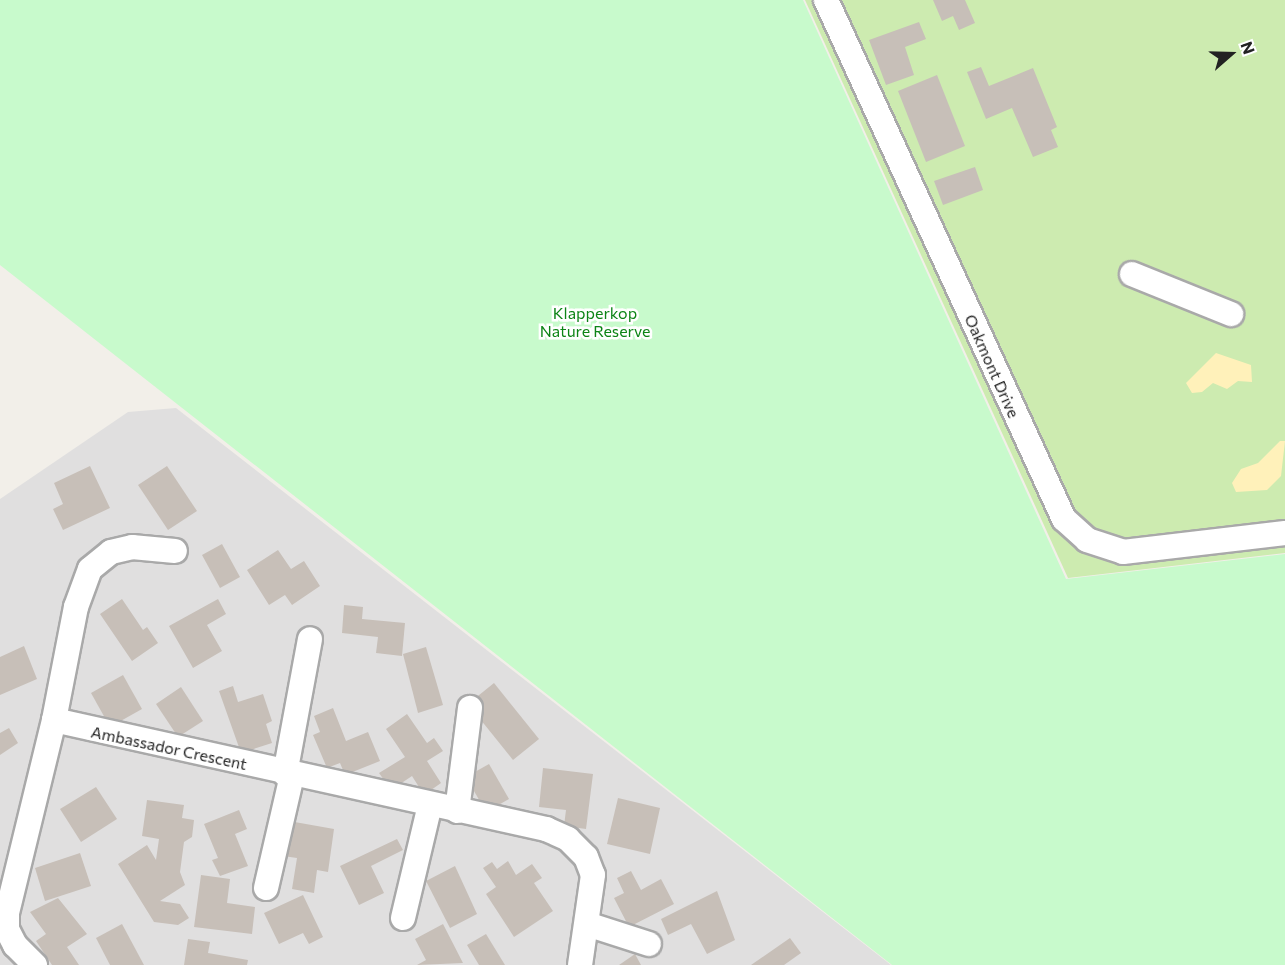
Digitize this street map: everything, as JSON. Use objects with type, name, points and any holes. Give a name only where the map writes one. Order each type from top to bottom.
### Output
[{"type":"street","name":"Oakmont Drive","points":[[826,0],[1065,519],[1087,540],[1123,552],[1285,533]]},
{"type":"street","points":[[1132,274],[1231,314]]},
{"type":"street","points":[[35,965],[15,945],[7,929],[7,913],[54,720],[76,607],[90,569],[111,552],[132,547],[175,551]]},
{"type":"street","points":[[266,888],[289,775],[309,639]]},
{"type":"street","points":[[457,811],[470,708]]},
{"type":"street","name":"Ambassador Crescent","points":[[54,720],[289,775],[546,829],[568,839],[586,857],[593,875],[580,965]]},
{"type":"street","points":[[403,918],[430,805]]},
{"type":"street","points":[[587,924],[649,944]]},
{"type":"shaded area","points":[[176,408],[891,965],[0,965],[0,499],[128,412]]},
{"type":"green space","name":"Klapperkop Nature Reserve","points":[[0,0],[803,0],[1066,579],[1285,554],[1285,965],[892,965],[0,265]]},
{"type":"green space","points":[[805,0],[1285,0],[1285,553],[1068,578]]},
{"type":"sand","points":[[1216,353],[1251,365],[1252,382],[1238,381],[1227,389],[1213,383],[1202,392],[1192,393],[1186,383]]},
{"type":"sand","points":[[1280,441],[1285,441],[1281,476],[1267,490],[1236,492],[1232,483],[1241,469],[1258,463]]},
{"type":"building","points":[[933,0],[965,0],[975,23],[959,30],[953,16],[942,21]]},
{"type":"building","points":[[919,22],[926,39],[905,47],[914,75],[886,85],[869,40]]},
{"type":"building","points":[[981,67],[989,86],[1033,68],[1057,127],[1051,130],[1058,147],[1033,157],[1012,108],[986,119],[967,72]]},
{"type":"building","points":[[937,75],[965,146],[926,162],[898,91]]},
{"type":"building","points":[[975,167],[983,190],[943,205],[934,181]]},
{"type":"building","points":[[90,466],[110,508],[63,530],[53,509],[63,504],[54,483]]},
{"type":"building","points":[[167,466],[197,511],[168,530],[138,485]]},
{"type":"building","points":[[222,544],[240,577],[220,588],[202,555]]},
{"type":"building","points":[[278,550],[291,569],[304,561],[320,586],[292,605],[285,595],[269,605],[247,570]]},
{"type":"building","points":[[122,599],[143,630],[147,627],[158,643],[132,661],[100,614]]},
{"type":"building","points":[[218,599],[226,614],[207,625],[222,651],[193,668],[169,626]]},
{"type":"building","points":[[344,605],[363,607],[362,619],[405,623],[402,656],[376,653],[378,637],[342,633]]},
{"type":"building","points":[[24,646],[37,679],[0,695],[0,657]]},
{"type":"building","points":[[426,647],[443,705],[418,713],[403,654]]},
{"type":"building","points":[[123,675],[142,709],[110,727],[91,693]]},
{"type":"building","points":[[494,683],[539,739],[513,760],[468,704]]},
{"type":"building","points":[[233,686],[238,702],[263,694],[272,721],[266,724],[272,743],[241,753],[219,691]]},
{"type":"building","points":[[181,687],[203,721],[178,737],[156,704]]},
{"type":"building","points":[[333,708],[346,741],[368,732],[380,761],[345,775],[340,763],[327,768],[313,735],[320,732],[314,716]]},
{"type":"building","points":[[407,714],[427,743],[434,738],[443,751],[427,761],[441,783],[424,795],[412,776],[391,790],[379,773],[405,757],[386,729]]},
{"type":"building","points":[[9,728],[18,743],[0,755],[0,733]]},
{"type":"building","points":[[489,764],[509,799],[486,812],[466,777]]},
{"type":"building","points":[[543,768],[593,774],[586,829],[564,826],[566,810],[539,807]]},
{"type":"building","points":[[96,787],[117,819],[81,842],[60,809]]},
{"type":"building","points":[[618,798],[660,808],[650,854],[607,844]]},
{"type":"building","points":[[147,800],[184,805],[182,818],[194,820],[192,837],[184,842],[180,872],[185,885],[160,901],[180,904],[189,918],[178,925],[154,922],[118,864],[147,845],[156,860],[159,839],[142,836]]},
{"type":"building","points":[[239,810],[247,829],[235,834],[248,866],[220,876],[212,860],[218,858],[204,824]]},
{"type":"building","points":[[289,821],[334,829],[328,872],[317,870],[314,893],[292,889],[297,858],[283,856]]},
{"type":"building","points":[[397,839],[403,850],[371,866],[384,893],[359,905],[340,866]]},
{"type":"building","points":[[80,853],[91,886],[45,901],[35,868]]},
{"type":"building","points":[[508,861],[516,875],[532,864],[542,878],[534,883],[553,911],[514,937],[486,894],[496,887],[483,868],[492,862],[497,869]]},
{"type":"building","points":[[455,866],[477,914],[450,928],[426,881]]},
{"type":"building","points":[[631,871],[641,890],[661,879],[674,904],[629,927],[614,898],[624,893],[617,878]]},
{"type":"building","points":[[201,875],[230,879],[227,903],[255,907],[252,934],[194,927]]},
{"type":"building","points":[[717,891],[735,940],[707,954],[691,924],[668,935],[661,919]]},
{"type":"building","points":[[303,895],[323,937],[309,944],[303,933],[279,944],[264,913]]},
{"type":"building","points":[[58,898],[87,934],[67,947],[79,965],[52,965],[36,941],[46,934],[30,912]]},
{"type":"building","points":[[122,924],[144,965],[110,965],[96,938]]},
{"type":"building","points":[[443,924],[463,963],[417,965],[426,960],[415,939]]},
{"type":"building","points":[[486,934],[505,965],[479,965],[467,945]]},
{"type":"building","points":[[790,938],[801,953],[784,965],[751,965]]},
{"type":"building","points":[[188,939],[210,942],[208,953],[248,960],[247,965],[184,965]]},
{"type":"building","points":[[635,954],[641,965],[619,965]]}]
